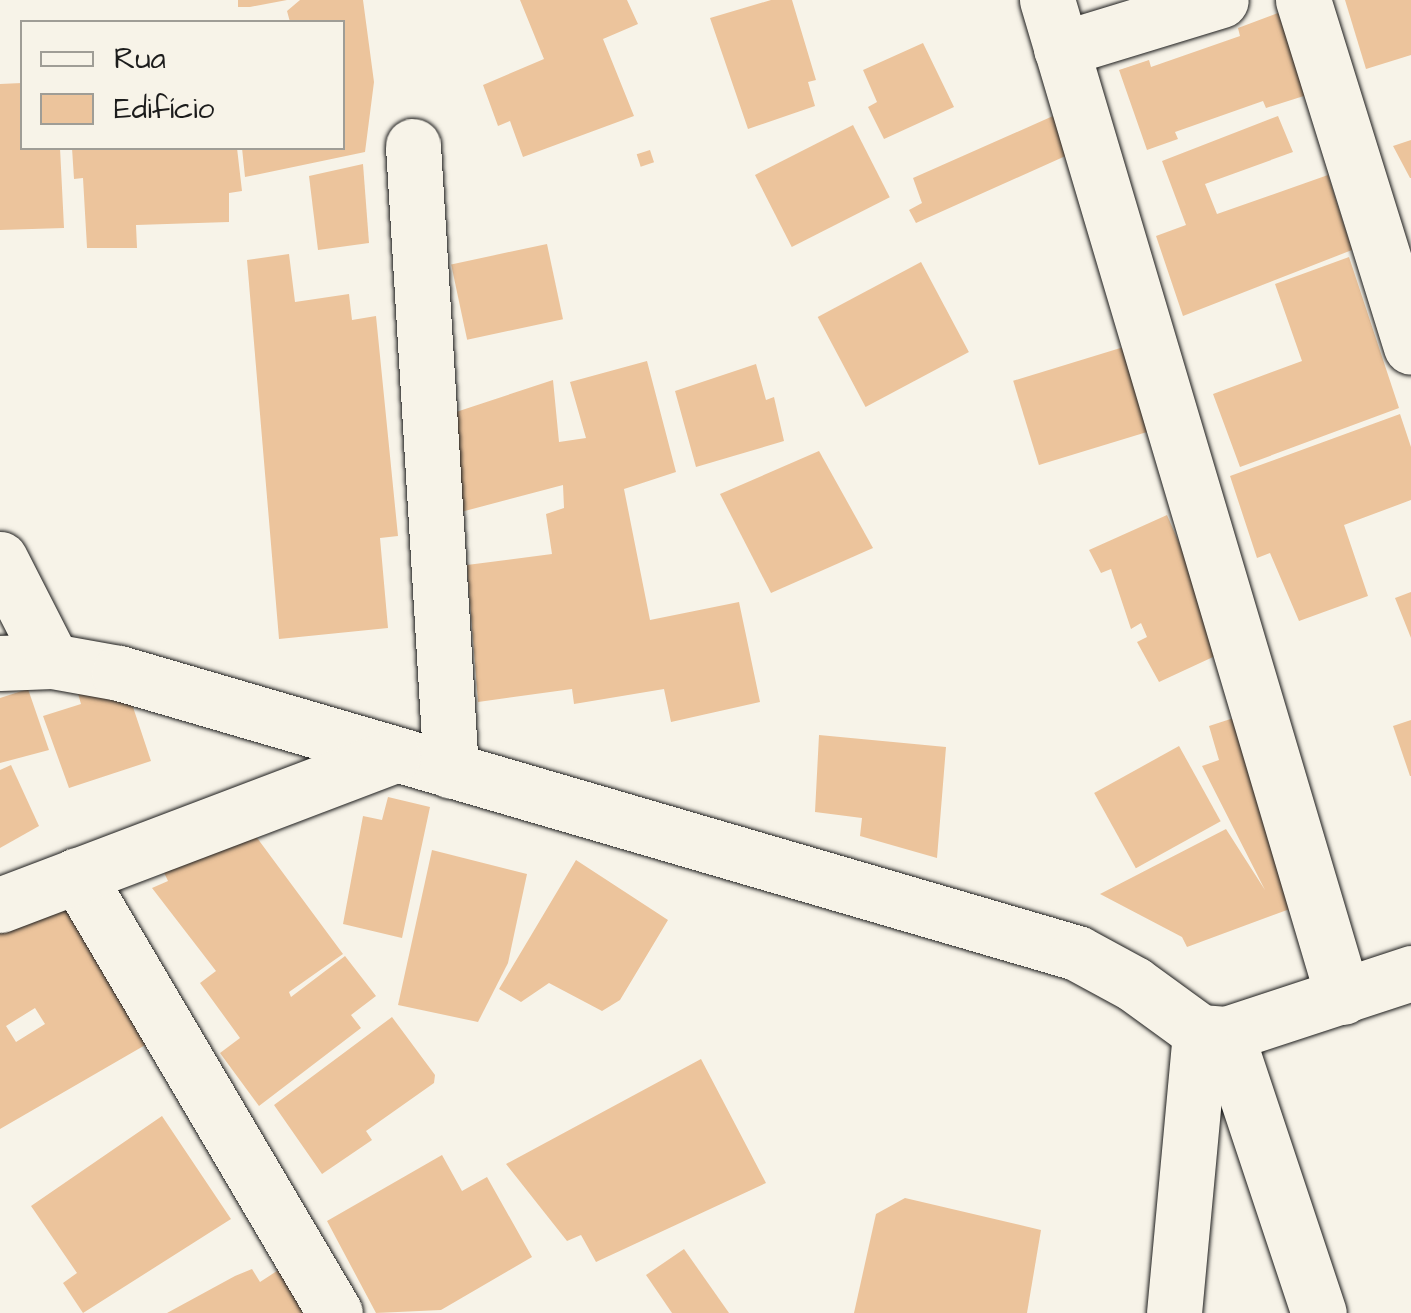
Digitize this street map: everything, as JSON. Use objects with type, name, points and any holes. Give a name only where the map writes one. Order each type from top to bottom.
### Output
[{"type":"street","points":[[1221,0],[1054,25],[1343,998]]},
{"type":"street","points":[[1303,0],[1411,347]]},
{"type":"street","points":[[413,146],[451,770]]},
{"type":"street","points":[[0,559],[26,662],[119,673],[1077,953],[1134,984],[1213,1033],[1320,1313]]},
{"type":"street","points":[[0,905],[393,756]]},
{"type":"street","points":[[77,875],[335,1313]]},
{"type":"street","points":[[1213,1033],[1343,998],[1411,973]]},
{"type":"street","points":[[1174,1313],[1213,1033]]},
{"type":"building","points":[[238,0],[287,0],[238,7]]},
{"type":"building","points":[[300,0],[363,0],[374,82],[365,152],[245,177],[242,150],[345,150],[345,20],[289,20],[287,11]]},
{"type":"building","points":[[520,0],[627,0],[638,24],[603,39],[634,116],[523,157],[510,121],[498,126],[483,85],[544,59]]},
{"type":"building","points":[[771,0],[792,0],[816,80],[808,82],[815,106],[748,129],[710,18]]},
{"type":"building","points":[[1345,0],[1411,0],[1411,55],[1366,69]]},
{"type":"building","points":[[1278,13],[1307,95],[1266,108],[1263,101],[1175,132],[1178,139],[1147,150],[1119,70],[1149,60],[1151,67],[1240,36],[1238,28]]},
{"type":"building","points":[[923,43],[954,107],[884,139],[868,107],[877,102],[863,70]]},
{"type":"building","points":[[20,83],[20,150],[60,150],[64,228],[0,230],[0,84]]},
{"type":"building","points":[[1053,116],[1070,154],[916,223],[909,210],[922,203],[913,178]]},
{"type":"building","points":[[1278,116],[1293,152],[1205,184],[1217,214],[1328,175],[1352,250],[1183,316],[1156,236],[1186,225],[1162,161]]},
{"type":"building","points":[[853,125],[890,197],[792,247],[755,175]]},
{"type":"building","points":[[1411,140],[1411,178],[1410,178],[1393,146]]},
{"type":"building","points":[[72,150],[237,150],[242,191],[229,193],[229,222],[136,225],[137,248],[87,248],[83,178],[74,179]]},
{"type":"building","points":[[650,150],[654,162],[641,167],[637,154]]},
{"type":"building","points":[[363,164],[369,243],[318,250],[309,176]]},
{"type":"building","points":[[547,244],[563,319],[467,340],[451,264]]},
{"type":"building","points":[[289,254],[295,302],[349,294],[352,320],[376,316],[398,536],[380,538],[388,628],[279,639],[247,260]]},
{"type":"building","points":[[1349,257],[1399,408],[1240,467],[1213,394],[1302,361],[1275,284]]},
{"type":"building","points":[[921,262],[969,352],[866,407],[818,317]]},
{"type":"building","points":[[1127,346],[1153,430],[1039,465],[1013,381]]},
{"type":"building","points":[[647,361],[676,472],[624,489],[650,620],[739,602],[760,702],[671,722],[664,689],[574,704],[572,689],[478,702],[467,565],[552,554],[546,514],[564,508],[563,485],[461,512],[453,413],[553,380],[559,442],[586,438],[570,382]]},
{"type":"building","points":[[756,364],[766,400],[774,397],[784,441],[696,467],[675,391]]},
{"type":"building","points":[[1400,414],[1411,447],[1411,500],[1344,525],[1368,596],[1299,621],[1270,553],[1257,558],[1230,476]]},
{"type":"building","points":[[819,451],[873,548],[771,593],[720,494]]},
{"type":"building","points":[[1167,515],[1226,651],[1159,682],[1137,642],[1147,637],[1141,623],[1131,629],[1111,569],[1101,573],[1089,550]]},
{"type":"building","points":[[1411,592],[1411,638],[1395,598]]},
{"type":"building","points":[[75,683],[132,704],[151,761],[69,788],[43,716],[81,704]]},
{"type":"building","points":[[28,689],[49,750],[0,763],[0,698]]},
{"type":"building","points":[[1246,714],[1298,906],[1187,947],[1182,937],[1100,894],[1226,829],[1265,890],[1202,766],[1219,760],[1209,726]]},
{"type":"building","points":[[1411,720],[1411,776],[1410,776],[1393,726]]},
{"type":"building","points":[[819,735],[946,747],[937,858],[860,836],[862,818],[815,812]]},
{"type":"building","points":[[1179,746],[1221,821],[1136,868],[1094,793]]},
{"type":"building","points":[[11,765],[39,826],[0,848],[0,770]]},
{"type":"building","points":[[388,797],[430,807],[402,938],[343,924],[363,816],[382,820]]},
{"type":"building","points":[[246,823],[343,954],[289,992],[291,997],[345,956],[376,996],[351,1015],[361,1028],[259,1106],[220,1053],[240,1038],[200,983],[216,971],[152,888],[168,881],[160,864]]},
{"type":"building","points":[[432,850],[527,874],[508,963],[478,1022],[398,1005]]},
{"type":"building","points":[[576,860],[668,920],[620,1000],[602,1011],[549,983],[521,1002],[499,989]]},
{"type":"building","points":[[76,892],[147,1044],[0,1129],[0,924]],"holes":[[[35,1008],[45,1024],[16,1042],[6,1026]]]},
{"type":"building","points":[[392,1017],[435,1075],[434,1083],[366,1131],[372,1140],[322,1174],[274,1105]]},
{"type":"building","points":[[701,1059],[766,1183],[596,1262],[581,1235],[567,1241],[506,1164]]},
{"type":"building","points":[[162,1116],[231,1219],[83,1313],[63,1283],[77,1273],[31,1206]]},
{"type":"building","points":[[442,1155],[462,1191],[487,1177],[532,1257],[441,1310],[376,1313],[327,1221]]},
{"type":"building","points":[[905,1198],[1041,1230],[1027,1313],[854,1313],[876,1214]]},
{"type":"building","points":[[684,1249],[729,1313],[672,1313],[646,1275]]},
{"type":"building","points":[[283,1267],[312,1313],[167,1313],[252,1269],[260,1282]]}]
